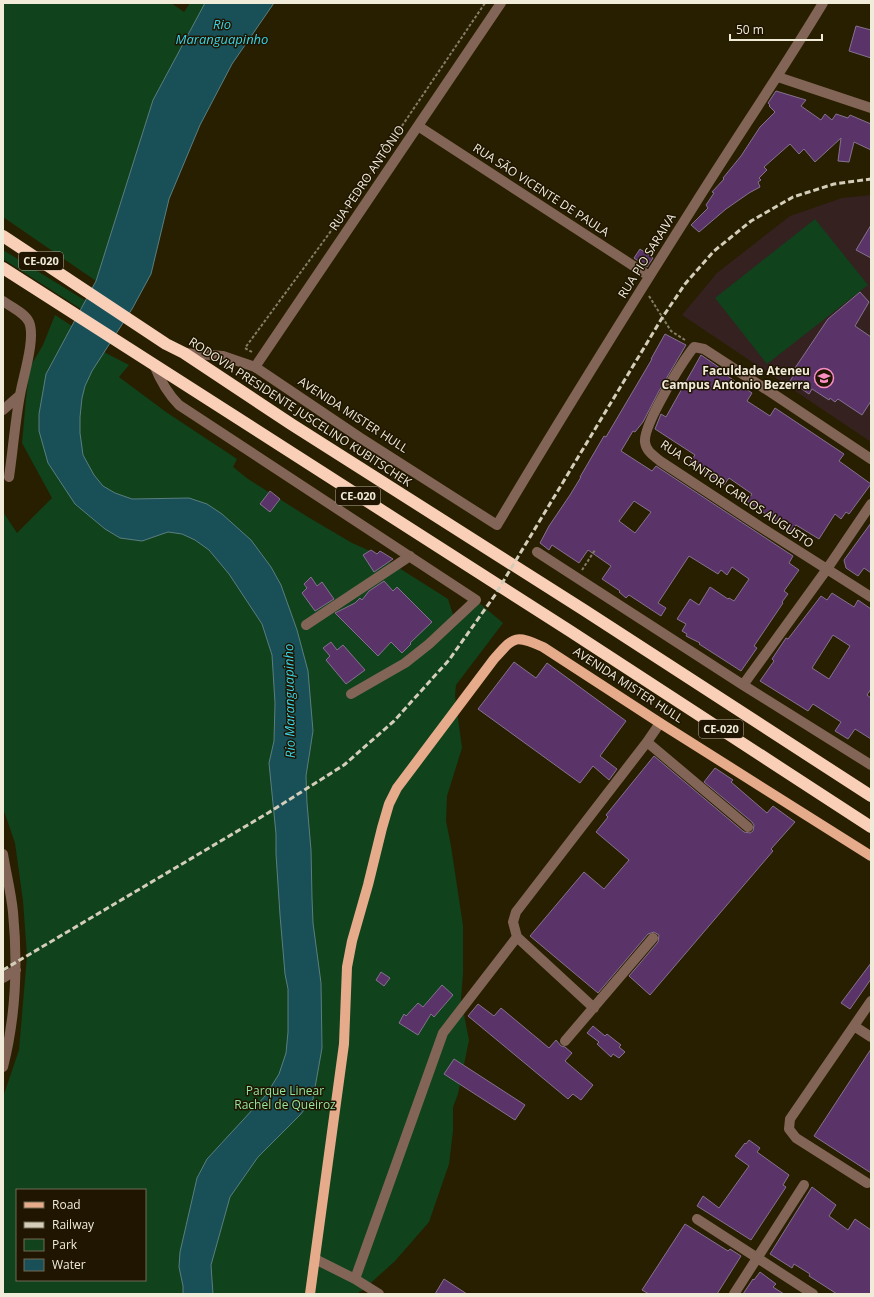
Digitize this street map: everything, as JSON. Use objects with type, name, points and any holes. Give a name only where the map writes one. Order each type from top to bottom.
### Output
[{"type":"highway","name":"RODOVIA PRESIDENTE JUSCELINO KUBITSCHEK","points":[[3,236],[166,344],[184,353],[291,424],[584,610],[871,796]]},
{"type":"highway","name":"CE-020","points":[[3,268],[151,363]]},
{"type":"highway","name":"AVENIDA MISTER HULL","points":[[151,363],[570,631],[871,827]]},
{"type":"main road","name":"AVENIDA MISTER HULL","points":[[315,1259],[344,1044],[347,967],[352,941],[387,810],[397,788],[409,771],[508,643],[515,639],[523,640],[543,647],[660,723],[871,856]]},
{"type":"main road","points":[[310,1294],[315,1259]]},
{"type":"street","name":"RUA PEDRO ANTÔNIO","points":[[255,367],[501,3]]},
{"type":"street","name":"RUA PIO SARAIVA","points":[[497,525],[649,276],[778,77],[823,3]]},
{"type":"street","points":[[778,77],[871,108]]},
{"type":"street","name":"RUA SÃO VICENTE DE PAULA","points":[[418,126],[649,276]]},
{"type":"street","points":[[3,301],[25,316],[29,322],[31,330],[28,358],[20,395],[10,477]]},
{"type":"street","points":[[694,346],[710,353],[871,459]]},
{"type":"street","name":"RUA CANTOR CARLOS AUGUSTO","points":[[694,346],[656,408],[648,425],[645,442],[648,450],[677,473],[871,597]]},
{"type":"street","name":"AVENIDA MISTER HULL","points":[[184,353],[223,356],[255,367],[358,437],[497,525]]},
{"type":"street","points":[[151,363],[164,387],[179,405],[476,600],[429,644],[405,663],[351,694]]},
{"type":"street","points":[[3,410],[20,395]]},
{"type":"street","points":[[743,685],[827,569],[871,504]]},
{"type":"street","points":[[537,552],[743,685],[871,765]]},
{"type":"street","points":[[306,625],[410,556]]},
{"type":"street","points":[[594,1008],[517,937],[513,922],[516,912],[660,723]]},
{"type":"street","points":[[647,742],[748,827]]},
{"type":"street","points":[[3,854],[13,911],[16,970],[14,1012],[3,1067]]},
{"type":"street","points":[[354,1279],[443,1033],[517,937]]},
{"type":"street","points":[[565,1041],[653,938]]},
{"type":"street","points":[[3,978],[16,970]]},
{"type":"street","points":[[867,1183],[796,1138],[789,1129],[790,1119],[871,1001]]},
{"type":"street","points":[[854,1026],[871,1037]]},
{"type":"street","points":[[734,1294],[804,1186]]},
{"type":"street","points":[[697,1219],[813,1294]]},
{"type":"street","points":[[315,1259],[379,1294]]},
{"type":"path","points":[[262,358],[245,348],[331,231],[485,3]]},
{"type":"path","points":[[643,286],[671,331],[694,346]]},
{"type":"path","points":[[577,577],[595,550]]},
{"type":"shaded area","name":"Faculdade Ateneu Campus Antonio Bezerra","points":[[871,195],[871,442],[682,315],[717,273],[790,216],[842,198]]},
{"type":"green space","points":[[3,3],[171,3],[184,12],[190,3],[205,3],[153,100],[96,281],[3,217]]},
{"type":"green space","points":[[815,219],[868,285],[767,364],[715,298]]},
{"type":"green space","points":[[3,250],[86,301],[81,309],[3,259]]},
{"type":"green space","name":"Parque Linear Rachel de Queiroz","points":[[55,315],[72,326],[46,374],[75,504],[105,529],[120,538],[84,469],[65,385],[97,363],[104,352],[129,365],[119,377],[166,412],[237,459],[233,467],[248,479],[352,543],[377,554],[448,599],[456,624],[478,602],[503,623],[456,685],[455,696],[462,748],[447,796],[446,821],[463,926],[463,973],[461,999],[469,1040],[458,1094],[453,1107],[453,1131],[449,1164],[429,1222],[395,1261],[359,1292],[359,1294],[3,1294],[3,1097],[19,1050],[27,956],[23,901],[15,843],[3,808],[3,512],[17,533],[52,498],[22,443],[30,367],[43,345]],"holes":[[[198,541],[258,582],[289,724],[274,732],[275,703],[272,655],[262,624],[229,574],[209,550]]]},
{"type":"water","name":"Rio Maranguapinho","points":[[205,3],[274,3],[232,64],[200,125],[169,199],[151,274],[132,309],[92,371],[85,386],[82,398],[80,433],[83,455],[94,475],[103,486],[115,493],[132,499],[189,498],[207,504],[222,514],[251,540],[271,567],[281,585],[297,630],[308,671],[313,731],[306,776],[307,803],[311,850],[313,923],[321,983],[322,1048],[313,1099],[300,1115],[258,1157],[230,1197],[211,1265],[213,1294],[183,1294],[179,1267],[180,1252],[197,1178],[207,1159],[266,1095],[279,1074],[286,1053],[288,1032],[288,989],[285,974],[280,915],[276,834],[269,763],[274,741],[275,703],[272,655],[262,624],[229,574],[209,550],[195,540],[182,534],[168,532],[142,541],[120,538],[105,529],[75,504],[48,463],[39,431],[39,414],[46,374],[96,281],[153,100]]},
{"type":"building","points":[[856,26],[871,30],[871,58],[849,51]]},
{"type":"building","points":[[776,91],[806,100],[801,106],[821,120],[825,114],[832,120],[836,114],[848,118],[850,115],[871,124],[871,150],[854,142],[849,162],[838,161],[841,138],[815,162],[804,149],[799,154],[790,144],[764,167],[767,170],[759,178],[761,180],[758,182],[760,187],[726,209],[699,232],[691,225],[708,208],[706,205],[714,193],[712,192],[741,156],[760,127],[775,112],[768,103]]},
{"type":"building","points":[[871,225],[871,258],[856,250]]},
{"type":"building","points":[[640,249],[653,258],[647,267],[634,258]]},
{"type":"building","points":[[860,292],[869,302],[855,326],[871,337],[871,401],[862,415],[838,399],[835,402],[830,398],[829,400],[812,389],[809,394],[790,381],[797,370],[795,368],[828,319]]},
{"type":"building","points":[[665,334],[686,345],[643,422],[635,432],[633,431],[621,451],[652,471],[656,466],[793,556],[789,563],[799,570],[784,591],[788,594],[782,602],[783,603],[754,646],[757,648],[741,671],[699,644],[700,643],[686,636],[687,634],[682,631],[686,624],[677,619],[690,599],[699,605],[710,587],[728,599],[729,598],[734,601],[749,579],[732,567],[727,575],[721,570],[718,574],[689,556],[658,603],[666,608],[661,616],[629,595],[626,598],[619,592],[620,591],[602,579],[611,566],[588,550],[579,563],[552,545],[549,550],[540,543],[549,526],[581,477],[604,436],[606,437]],"holes":[[[634,501],[651,512],[635,533],[619,521]]]},
{"type":"building","points":[[701,355],[720,368],[719,370],[752,393],[747,401],[770,416],[775,408],[844,454],[839,461],[871,484],[849,514],[846,512],[841,519],[835,514],[819,539],[796,525],[792,532],[747,501],[752,494],[729,478],[724,485],[690,462],[695,455],[655,429],[661,414],[666,417]]},
{"type":"building","points":[[270,491],[280,499],[270,512],[260,504]]},
{"type":"building","points":[[871,523],[871,573],[864,568],[858,576],[846,568],[844,560]]},
{"type":"building","points":[[371,550],[377,554],[380,551],[393,559],[374,572],[363,555]]},
{"type":"building","points":[[311,577],[317,586],[322,582],[334,599],[315,611],[302,593],[307,588],[304,584]]},
{"type":"building","points":[[384,581],[393,591],[397,587],[432,622],[410,643],[411,644],[402,653],[391,642],[378,656],[335,613],[355,603],[360,598],[362,600],[369,591]]},
{"type":"building","points":[[832,593],[854,607],[858,600],[871,609],[871,689],[867,695],[871,698],[871,739],[855,729],[848,739],[835,731],[841,722],[813,704],[808,711],[760,681],[774,661],[772,659],[786,638],[788,639],[821,596],[827,600]],"holes":[[[833,635],[850,646],[829,679],[812,668]]]},
{"type":"building","points":[[331,642],[337,650],[343,645],[365,670],[346,684],[326,660],[330,656],[323,648]]},
{"type":"building","points":[[514,662],[536,678],[547,663],[626,721],[600,756],[617,769],[609,780],[593,766],[580,783],[478,709]]},
{"type":"building","points":[[654,756],[744,832],[750,833],[753,831],[754,825],[752,822],[704,782],[715,768],[733,780],[731,782],[767,813],[773,806],[795,822],[771,849],[773,851],[650,995],[629,976],[658,942],[659,935],[654,932],[648,934],[598,993],[530,936],[584,872],[604,889],[629,860],[596,832],[608,817],[606,815]]},
{"type":"building","points":[[871,963],[871,979],[850,1009],[841,1003]]},
{"type":"building","points":[[381,972],[390,978],[384,986],[376,980]]},
{"type":"building","points":[[442,985],[453,995],[434,1017],[431,1014],[418,1035],[399,1023],[404,1014],[406,1016],[418,1003],[423,1007]]},
{"type":"building","points":[[478,1004],[494,1016],[501,1008],[549,1048],[556,1040],[561,1046],[565,1047],[572,1053],[565,1061],[593,1085],[581,1100],[573,1094],[568,1099],[468,1016]]},
{"type":"building","points":[[593,1026],[605,1036],[607,1034],[621,1045],[619,1047],[625,1052],[619,1058],[613,1054],[611,1057],[597,1044],[599,1042],[587,1033]]},
{"type":"building","points":[[871,1049],[871,1173],[814,1136]]},
{"type":"building","points":[[454,1059],[525,1105],[515,1120],[444,1074]]},
{"type":"building","points":[[749,1140],[760,1148],[757,1152],[789,1175],[783,1185],[786,1187],[751,1240],[697,1206],[703,1196],[719,1208],[749,1166],[735,1156]]},
{"type":"building","points":[[812,1187],[836,1205],[829,1216],[848,1230],[855,1219],[871,1230],[871,1294],[837,1294],[809,1276],[810,1274],[794,1264],[792,1268],[770,1254]]},
{"type":"building","points":[[685,1224],[728,1251],[730,1249],[741,1256],[717,1294],[649,1294],[642,1290]]},
{"type":"building","points":[[760,1272],[776,1284],[773,1287],[784,1294],[743,1294],[753,1279],[754,1280]]},
{"type":"building","points":[[444,1279],[467,1294],[435,1294]]},
{"type":"railway","points":[[3,970],[268,813],[344,765],[394,721],[449,660],[495,595],[662,318],[685,284],[714,251],[751,221],[793,197],[834,184],[871,179]]},
{"type":"place","name":"Faculdade Ateneu Campus Antonio Bezerra","points":[[824,378]]}]
